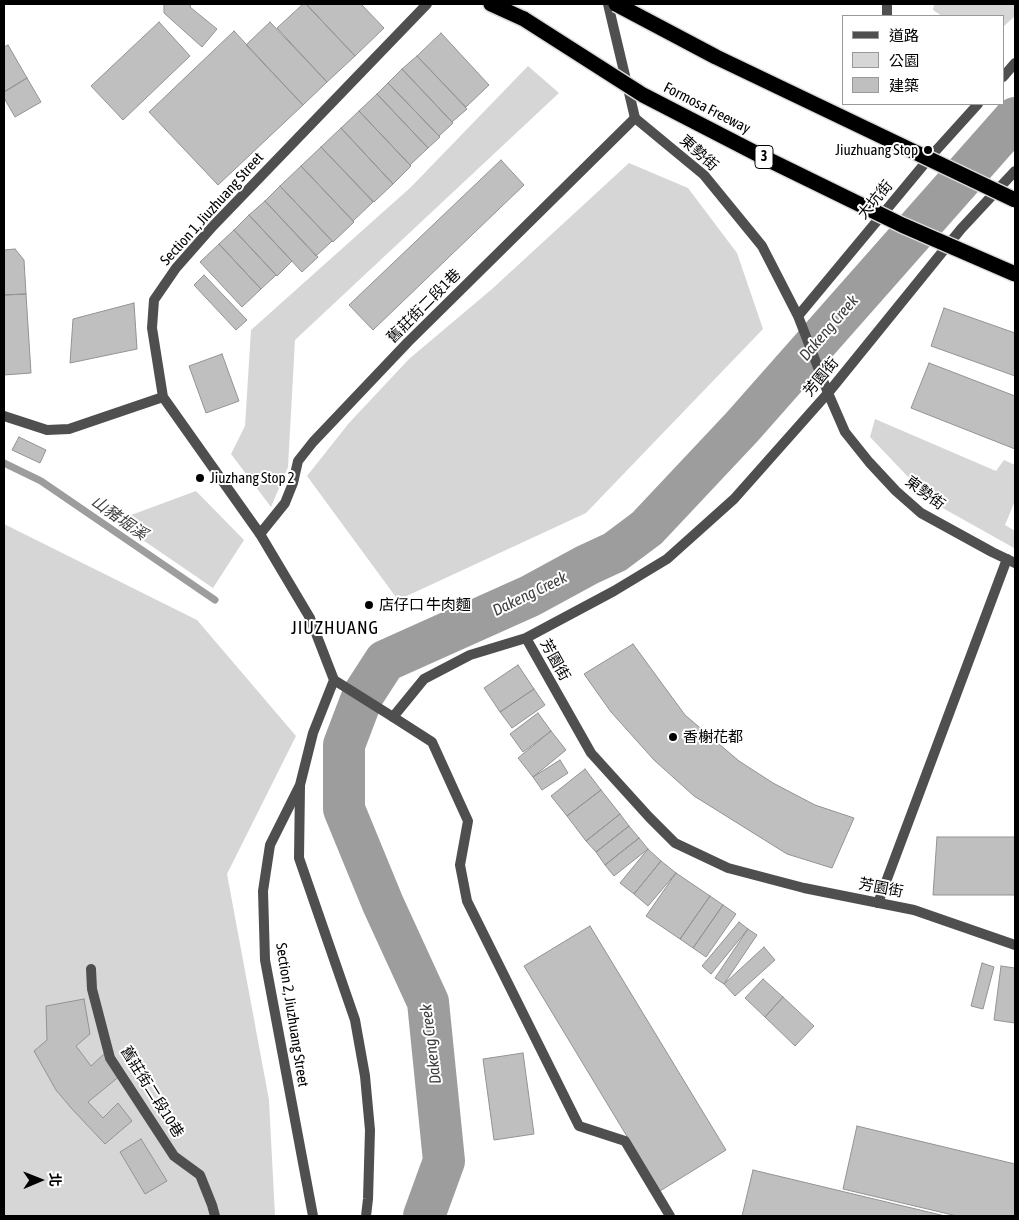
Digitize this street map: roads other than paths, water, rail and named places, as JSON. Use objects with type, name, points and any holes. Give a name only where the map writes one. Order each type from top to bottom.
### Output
[{"type":"highway","points":[[491,4],[524,19]]},
{"type":"highway","name":"Formosa Freeway","points":[[502,4],[643,95],[769,160],[902,225],[1015,274]]},
{"type":"highway","points":[[616,4],[716,57],[1015,200]]},
{"type":"street","name":"Section 1, Jiuzhuang Street","points":[[334,680],[310,618],[260,534],[163,397],[152,328],[154,300],[176,268],[212,226],[427,4]]},
{"type":"street","points":[[608,4],[635,118]]},
{"type":"street","points":[[1004,76],[1015,63]]},
{"type":"street","name":"大坑街","points":[[798,316],[931,156],[977,105]]},
{"type":"street","name":"東勢街","points":[[635,118],[704,175],[762,246],[798,316],[845,432],[869,462],[896,491],[921,513],[1011,561]]},
{"type":"street","name":"舊莊街二段1巷","points":[[260,534],[285,503],[293,483],[298,461],[313,442],[408,342],[635,118]]},
{"type":"street","name":"芳園街","points":[[1015,172],[961,229],[828,393],[734,498],[667,559],[614,591],[526,638],[591,753],[649,818],[675,843],[728,868],[804,888],[914,910],[1015,945]]},
{"type":"street","points":[[4,416],[47,430],[69,429],[163,397]]},
{"type":"street","points":[[878,903],[1011,561]]},
{"type":"street","points":[[390,715],[424,679],[470,655],[526,638]]},
{"type":"street","points":[[334,680],[432,742],[468,821],[460,865],[467,901],[579,1126],[625,1141],[670,1216]]},
{"type":"street","name":"Section 2, Jiuzhuang Street","points":[[314,1216],[265,960],[263,891],[270,845],[300,785],[313,733],[334,680]]},
{"type":"street","points":[[300,785],[299,858],[355,1020],[365,1076],[370,1130],[366,1216]]},
{"type":"street","name":"舊莊街二段10巷","points":[[91,969],[92,989],[110,1058],[174,1156],[200,1175],[215,1216]]},
{"type":"waterway","name":"Dakeng Creek","points":[[424,1216],[444,1161],[428,1002],[383,904],[344,809],[344,745],[363,695],[385,661],[530,596],[615,552],[647,528],[742,427],[1015,118]]},
{"type":"waterway","name":"山豬堀溪","points":[[4,463],[41,481],[215,600]]},
{"type":"place","name":"Jiuzhuang Stop","points":[[928,150]]},
{"type":"place","name":"Jiuzhang Stop 2","points":[[200,478]]},
{"type":"place","name":"店仔口 牛肉麵","points":[[369,605]]},
{"type":"place","name":"香榭花都","points":[[673,737]]},
{"type":"district","name":"JIUZHUANG","points":[[335,628]]}]
